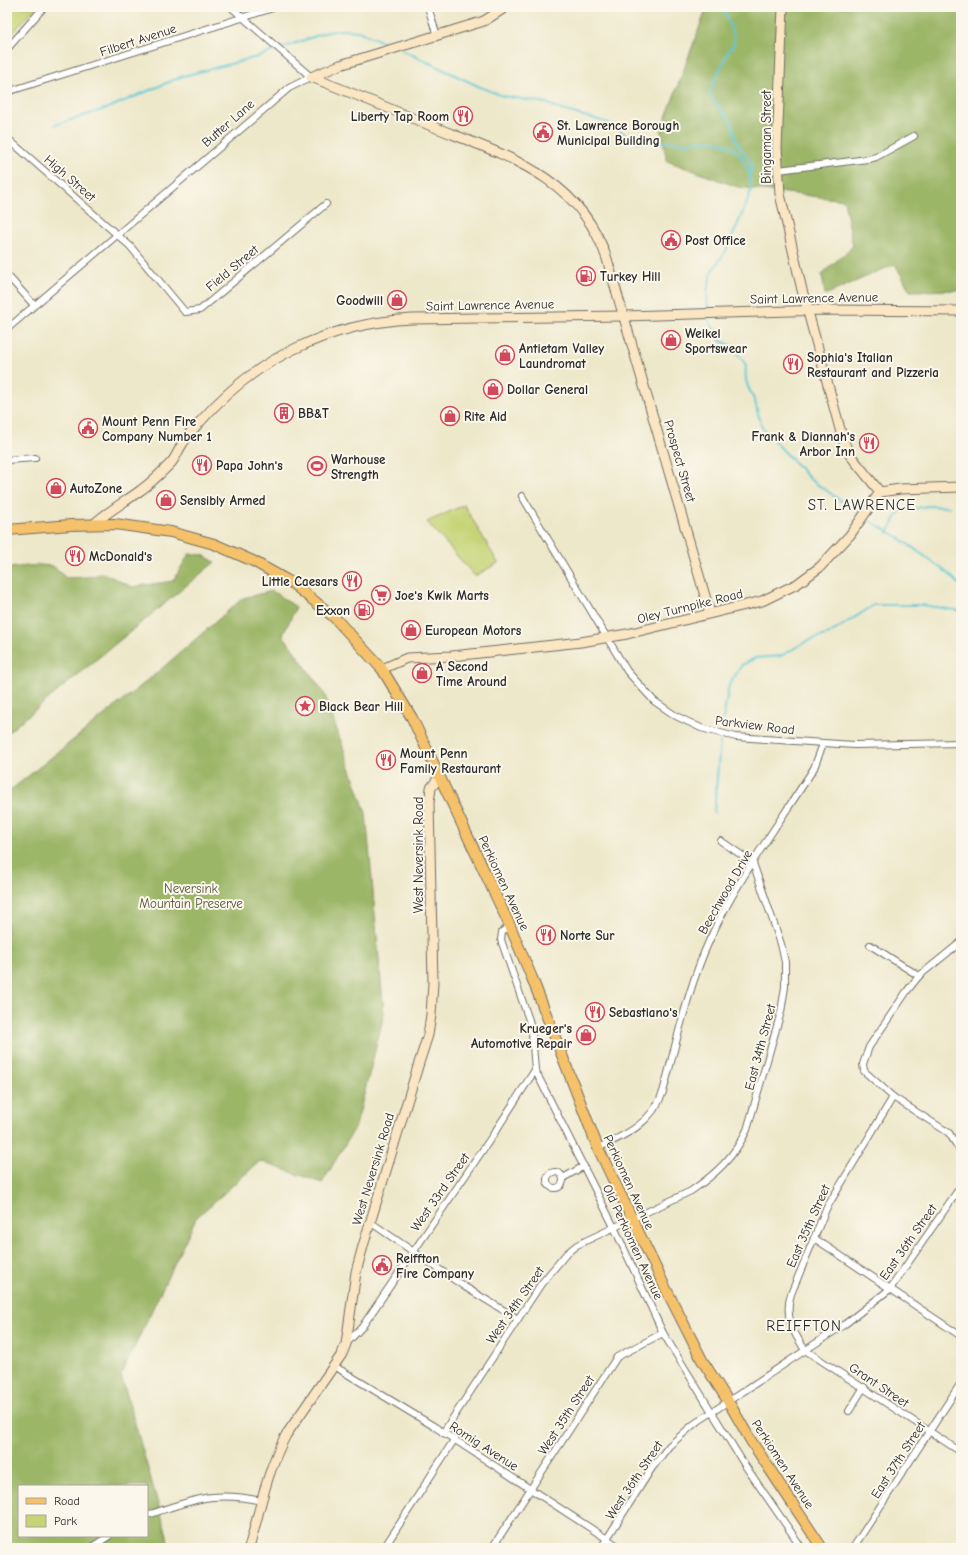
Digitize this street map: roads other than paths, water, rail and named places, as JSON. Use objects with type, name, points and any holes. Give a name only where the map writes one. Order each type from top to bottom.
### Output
[{"type":"main road","name":"Perkiomen Avenue","points":[[7,530],[94,524],[134,526],[171,532],[214,544],[253,561],[292,583],[322,606],[347,629],[382,668],[412,718],[510,926],[532,978],[598,1148],[702,1360],[728,1401],[751,1442],[822,1548]]},
{"type":"street","points":[[7,49],[44,7]]},
{"type":"street","points":[[231,7],[311,77]]},
{"type":"street","name":"Filbert Avenue","points":[[7,92],[276,7]]},
{"type":"street","points":[[428,7],[437,36]]},
{"type":"street","name":"Butter Lane","points":[[7,329],[289,88],[340,65],[484,21],[506,7]]},
{"type":"street","name":"Bingaman Street","points":[[783,7],[777,128],[778,170],[782,209],[843,440],[854,460],[880,492]]},
{"type":"street","name":"Prospect Street","points":[[311,77],[529,166],[564,190],[581,210],[598,236],[606,255],[710,613]]},
{"type":"street","points":[[778,170],[868,159],[876,157],[914,136]]},
{"type":"street","name":"High Street","points":[[7,138],[118,234],[156,276]]},
{"type":"street","name":"Field Street","points":[[156,276],[185,312],[200,310],[326,204]]},
{"type":"street","points":[[7,275],[34,305]]},
{"type":"street","name":"Saint Lawrence Avenue","points":[[94,524],[141,490],[172,462],[183,442],[199,422],[234,387],[286,352],[321,336],[355,327],[401,320],[624,316],[726,312],[961,311]]},
{"type":"street","points":[[7,460],[35,458]]},
{"type":"street","points":[[880,492],[900,489],[961,487]]},
{"type":"street","name":"Oley Turnpike Road","points":[[382,668],[407,658],[452,656],[606,638],[635,633],[710,613],[749,605],[797,584],[829,558],[850,535],[880,492]]},
{"type":"street","name":"Parkview Road","points":[[522,496],[627,671],[654,701],[691,724],[736,737],[823,744],[961,744]]},
{"type":"street","name":"Beechwood Drive","points":[[598,1148],[631,1132],[649,1117],[656,1107],[663,1092],[699,968],[709,940],[726,907],[814,768],[823,744]]},
{"type":"street","name":"West Neversink Road","points":[[250,1548],[273,1462],[286,1435],[342,1354],[346,1344],[356,1272],[421,1056],[431,1015],[433,983],[429,803],[431,788],[439,777]]},
{"type":"street","points":[[721,841],[753,863]]},
{"type":"street","name":"East 34th Street","points":[[632,1219],[691,1191],[716,1172],[728,1161],[739,1145],[752,1114],[781,1012],[786,979],[785,962],[781,944],[753,863]]},
{"type":"street","name":"Old Perkiomen Avenue","points":[[510,926],[502,932],[501,940],[529,1020],[532,1033],[535,1070],[614,1227],[663,1333],[711,1413],[802,1548]]},
{"type":"street","points":[[961,942],[919,976],[907,991],[864,1057],[864,1071],[893,1097],[949,1133],[961,1152]]},
{"type":"street","points":[[870,945],[919,976]]},
{"type":"street","name":"West 33rd Street","points":[[346,1344],[362,1327],[535,1070]]},
{"type":"street","name":"East 35th Street","points":[[805,1350],[791,1326],[788,1308],[791,1294],[836,1190],[893,1097]]},
{"type":"street","points":[[563,1178],[584,1166]]},
{"type":"street","name":"East 36th Street","points":[[728,1401],[845,1324],[890,1289],[961,1186]]},
{"type":"street","name":"West 34th Street","points":[[443,1433],[541,1284],[567,1253],[577,1245],[632,1219]]},
{"type":"street","points":[[370,1222],[465,1287],[518,1319]]},
{"type":"street","points":[[814,1238],[961,1336]]},
{"type":"street","name":"West 35th Street","points":[[492,1548],[617,1357],[663,1333]]},
{"type":"street","name":"Grant Street","points":[[805,1350],[864,1387],[961,1452]]},
{"type":"street","name":"Romig Avenue","points":[[334,1366],[443,1433],[621,1548]]},
{"type":"street","name":"East 37th Street","points":[[853,1548],[961,1383]]},
{"type":"street","points":[[848,1411],[864,1387]]},
{"type":"street","name":"West 36th Street","points":[[601,1548],[652,1468],[669,1446],[680,1435],[728,1401]]},
{"type":"street","points":[[384,1548],[454,1440]]},
{"type":"street","points":[[148,1515],[209,1496],[235,1495],[262,1501]]},
{"type":"street","points":[[90,1548],[106,1537]]},
{"type":"waterway","points":[[708,311],[707,291],[712,271],[726,251],[751,190],[750,175],[752,164],[737,143],[732,123],[710,96],[713,84],[729,49],[733,48],[734,37],[724,10],[725,7]]},
{"type":"waterway","points":[[55,125],[108,108],[183,76],[257,57],[324,33],[340,30],[358,31],[392,46]]},
{"type":"waterway","points":[[402,50],[480,87],[503,96],[546,103],[562,110],[609,123],[636,142],[677,142],[684,144],[693,141],[717,141],[730,146],[741,156],[750,175]]},
{"type":"waterway","points":[[707,317],[721,341],[732,346],[746,365],[748,387],[754,399],[764,430],[811,480],[860,514]]},
{"type":"waterway","points":[[888,533],[899,512],[927,506],[949,507]]},
{"type":"waterway","points":[[865,518],[898,537],[949,574],[961,586]]},
{"type":"waterway","points":[[722,725],[729,685],[742,665],[755,658],[781,656],[807,641],[829,634],[874,605],[922,605],[961,611]]},
{"type":"waterway","points":[[714,813],[720,742]]},
{"type":"place","name":"Liberty Tap Room","points":[[463,116]]},
{"type":"place","name":"St. Lawrence Borough Municipal Building","points":[[543,132]]},
{"type":"place","name":"Post Office","points":[[671,240]]},
{"type":"place","name":"Turkey Hill","points":[[586,276]]},
{"type":"place","name":"Goodwill","points":[[397,300]]},
{"type":"place","name":"Weikel Sportswear","points":[[671,340]]},
{"type":"place","name":"Antietam Valley Laundromat","points":[[505,355]]},
{"type":"place","name":"Sophia's Italian Restaurant and Pizzeria","points":[[793,364]]},
{"type":"place","name":"Dollar General","points":[[493,389]]},
{"type":"place","name":"BB&T","points":[[284,413]]},
{"type":"place","name":"Rite Aid","points":[[450,416]]},
{"type":"place","name":"Mount Penn Fire Company Number 1","points":[[88,428]]},
{"type":"place","name":"Frank & Diannah's Arbor Inn","points":[[869,443]]},
{"type":"place","name":"Papa John's","points":[[202,465]]},
{"type":"place","name":"Warhouse Strength","points":[[317,466]]},
{"type":"place","name":"AutoZone","points":[[56,488]]},
{"type":"place","name":"Sensibly Armed","points":[[166,500]]},
{"type":"place","name":"McDonald's","points":[[75,556]]},
{"type":"place","name":"Little Caesars","points":[[352,581]]},
{"type":"place","name":"Joe's Kwik Marts","points":[[381,595]]},
{"type":"place","name":"Exxon","points":[[364,610]]},
{"type":"place","name":"European Motors","points":[[411,630]]},
{"type":"place","name":"A Second Time Around","points":[[422,673]]},
{"type":"place","name":"Black Bear Hill","points":[[305,706]]},
{"type":"place","name":"Mount Penn Family Restaurant","points":[[386,760]]},
{"type":"place","name":"Norte Sur","points":[[546,935]]},
{"type":"place","name":"Sebastiano's","points":[[595,1012]]},
{"type":"place","name":"Krueger's Automotive Repair","points":[[586,1035]]},
{"type":"place","name":"Reiffton Fire Company","points":[[382,1265]]},
{"type":"district","name":"ST. LAWRENCE","points":[[862,505]]},
{"type":"district","name":"REIFFTON","points":[[804,1326]]},
{"type":"park label","name":"Neversink Mountain Preserve","points":[[191,896]]}]
